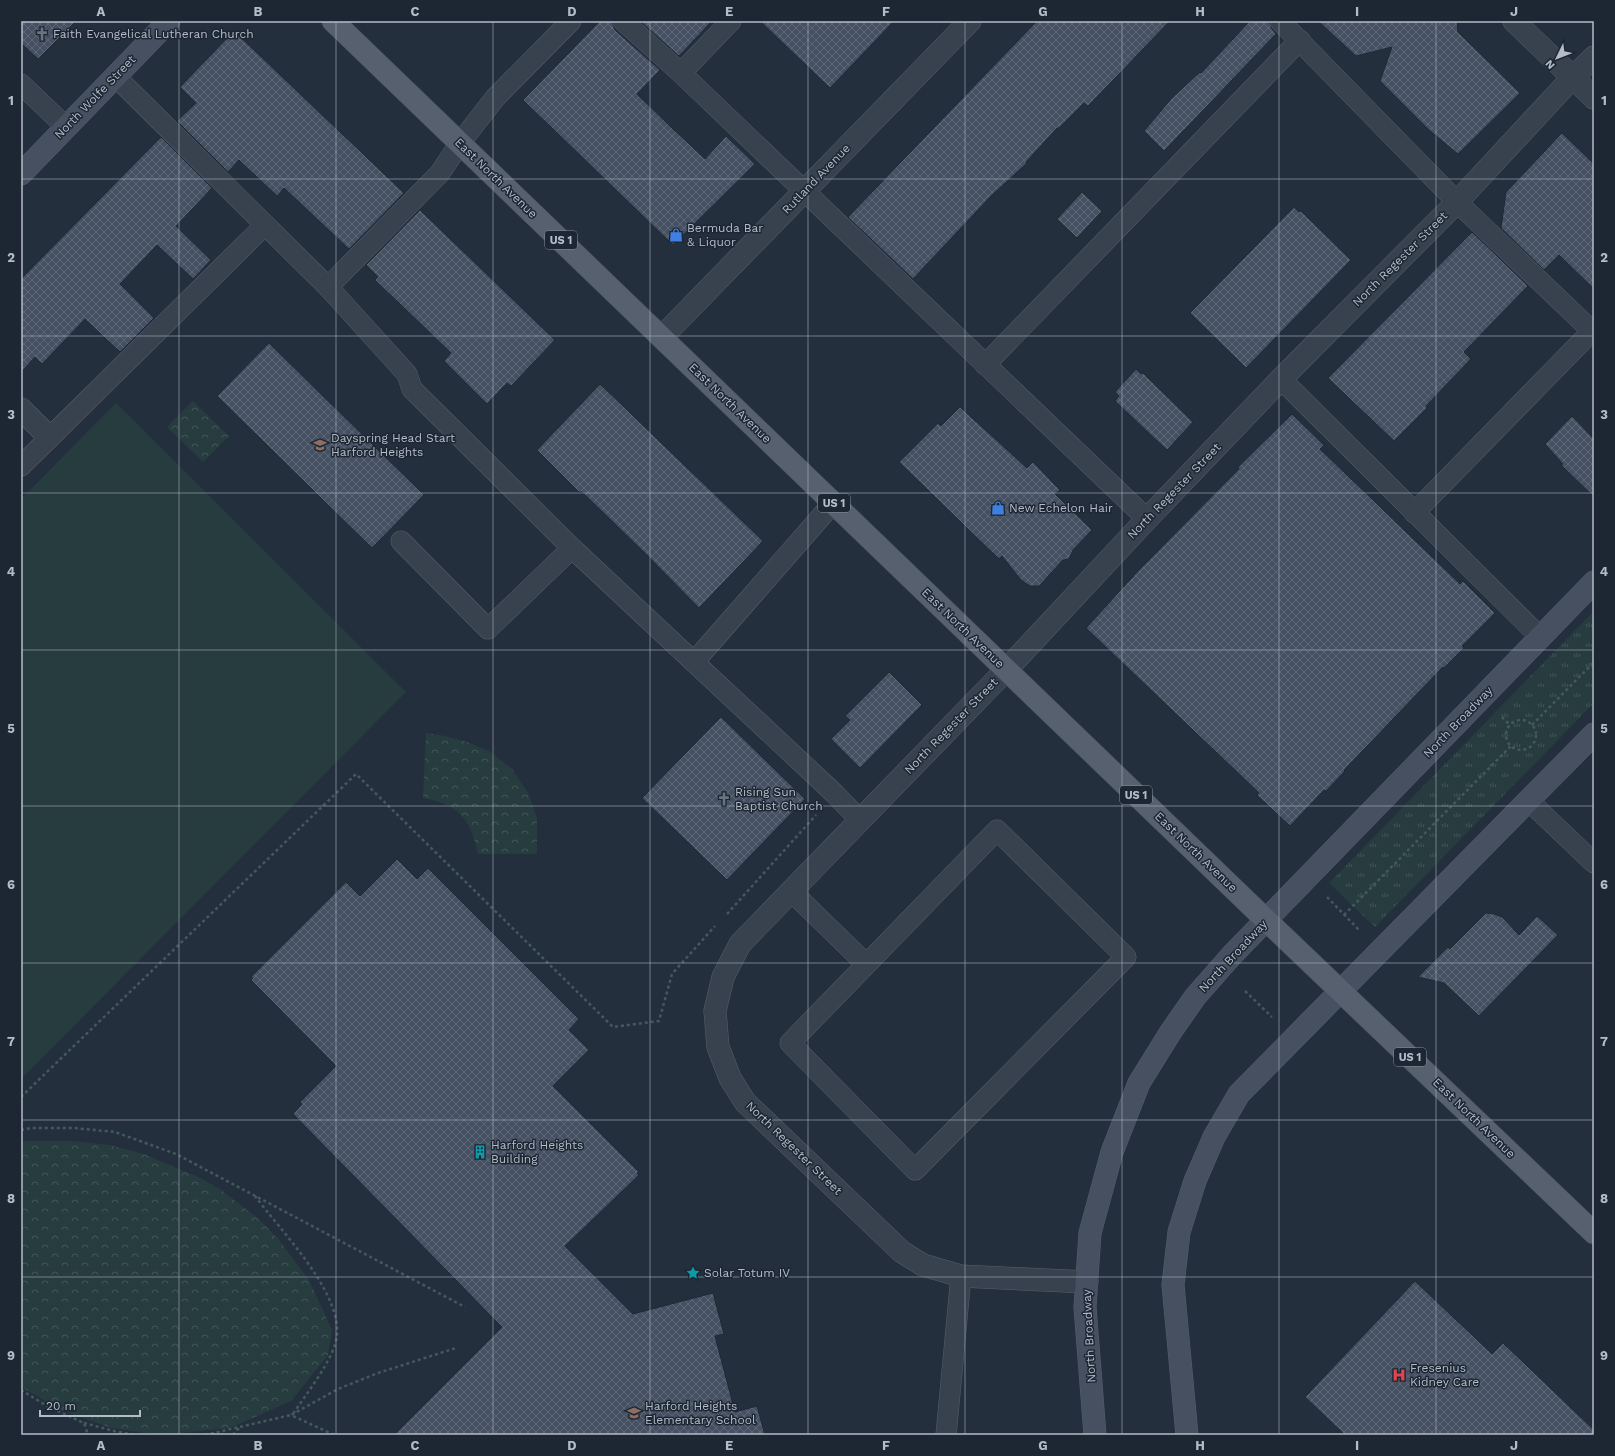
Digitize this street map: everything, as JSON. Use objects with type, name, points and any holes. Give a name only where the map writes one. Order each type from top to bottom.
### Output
[{"type":"main road","name":"North Wolfe Street","points":[[21,174],[168,21]]},
{"type":"main road","name":"East North Avenue","points":[[333,21],[1594,1234]]},
{"type":"main road","name":"North Broadway","points":[[1095,1435],[1085,1307],[1090,1233],[1112,1152],[1139,1083],[1170,1033],[1195,997],[1232,955],[1594,582]]},
{"type":"main road","points":[[1187,1435],[1173,1285],[1179,1232],[1195,1181],[1214,1137],[1239,1094],[1594,734]]},
{"type":"street","name":"Rutland Avenue","points":[[662,337],[970,21]]},
{"type":"street","points":[[1514,21],[1594,98]]},
{"type":"street","name":"North Regester Street","points":[[1086,1282],[960,1276],[923,1265],[902,1252],[745,1102],[730,1078],[718,1047],[715,1011],[723,977],[740,944],[1007,670],[1147,519],[1281,379],[1456,202],[1594,56]]},
{"type":"street","points":[[21,409],[49,437]]},
{"type":"lane","points":[[328,287],[440,173],[460,143],[495,98],[571,21]]},
{"type":"lane","points":[[623,21],[681,73],[1147,519]]},
{"type":"lane","points":[[681,73],[731,21]]},
{"type":"lane","points":[[1280,21],[1456,202],[1593,330],[1414,513]]},
{"type":"lane","points":[[985,365],[1300,40]]},
{"type":"lane","points":[[115,76],[328,287],[407,374],[412,389],[572,548],[835,794],[860,820]]},
{"type":"lane","points":[[21,84],[66,127]]},
{"type":"lane","points":[[21,466],[265,225]]},
{"type":"lane","points":[[1281,379],[1540,637]]},
{"type":"lane","points":[[694,662],[834,503]]},
{"type":"lane","points":[[401,541],[488,629],[572,548]]},
{"type":"lane","points":[[1529,801],[1594,863]]},
{"type":"lane","points":[[996,830],[1126,957],[915,1170],[790,1042],[866,964],[996,830]]},
{"type":"lane","points":[[791,891],[866,964]]},
{"type":"lane","points":[[946,1435],[960,1276]]},
{"type":"path","points":[[1532,725],[1594,662]]},
{"type":"path","points":[[1520,720],[1528,722],[1532,725],[1536,734],[1536,739],[1531,746],[1522,750],[1511,746],[1506,735],[1510,725],[1520,720]]},
{"type":"path","points":[[1344,915],[1511,746]]},
{"type":"path","points":[[21,1097],[356,774],[613,1027],[660,1022],[672,974],[719,922]]},
{"type":"path","points":[[724,916],[835,794]]},
{"type":"path","points":[[1325,895],[1365,936]]},
{"type":"path","points":[[1245,992],[1272,1018]]},
{"type":"path","points":[[21,1130],[30,1128],[74,1128],[115,1132],[176,1154],[465,1307]]},
{"type":"path","points":[[254,1195],[313,1269],[328,1296],[336,1317],[337,1335],[331,1355],[292,1415]]},
{"type":"path","points":[[205,1435],[292,1415],[338,1389],[378,1373],[456,1348]]},
{"type":"path","points":[[21,1390],[47,1406],[84,1423],[134,1435]]},
{"type":"path","points":[[292,1415],[334,1435]]},
{"type":"path","points":[[84,1423],[88,1435]]},
{"type":"path","points":[[233,1435],[240,1427]]},
{"type":"green space","points":[[193,401],[229,436],[203,462],[167,427]]},
{"type":"green space","points":[[116,403],[406,692],[21,1079],[21,499]]},
{"type":"green space","points":[[1594,611],[1594,703],[1375,927],[1329,883]]},
{"type":"green space","points":[[426,733],[467,742],[489,751],[512,769],[528,793],[537,818],[537,854],[478,854],[472,832],[461,816],[446,804],[423,798]]},
{"type":"green space","points":[[72,1141],[109,1145],[144,1154],[198,1177],[220,1189],[261,1221],[279,1240],[309,1280],[332,1330],[328,1355],[291,1401],[230,1428],[159,1435],[111,1428],[63,1411],[21,1387],[21,1142]]},
{"type":"building","name":"Faith Evangelical Lutheran Church","points":[[21,21],[76,21],[38,59],[21,43]]},
{"type":"building","points":[[600,21],[612,21],[615,30],[660,70],[637,94],[705,159],[726,136],[755,164],[673,245],[523,100]]},
{"type":"building","points":[[640,21],[712,21],[679,56]]},
{"type":"building","points":[[760,21],[894,21],[830,88]]},
{"type":"building","points":[[1037,21],[1170,21],[1088,106],[1084,103],[1059,128],[1057,128],[1026,162],[1027,163],[991,196],[913,279],[848,217]]},
{"type":"building","points":[[1250,21],[1269,21],[1276,34],[1164,151],[1144,131],[1171,99],[1200,72],[1201,73]]},
{"type":"building","points":[[1318,21],[1457,21],[1457,31],[1520,93],[1458,154],[1429,130],[1380,81],[1392,47],[1356,56]]},
{"type":"building","points":[[234,31],[404,193],[349,249],[284,188],[277,196],[239,160],[228,172],[177,121],[196,103],[180,87]]},
{"type":"building","points":[[1562,133],[1594,164],[1594,289],[1559,255],[1544,270],[1501,228],[1506,192]]},
{"type":"building","points":[[161,137],[212,188],[176,226],[211,260],[193,279],[157,245],[120,284],[154,318],[120,352],[85,319],[42,364],[35,357],[21,372],[21,279]]},
{"type":"building","points":[[1082,192],[1102,211],[1077,238],[1057,219]]},
{"type":"building","points":[[1294,207],[1299,212],[1301,211],[1351,260],[1246,368],[1190,313]]},
{"type":"building","points":[[420,210],[555,340],[511,386],[507,383],[487,404],[444,361],[451,353],[375,280],[378,277],[366,265]]},
{"type":"building","points":[[1472,232],[1528,286],[1464,352],[1471,359],[1426,406],[1427,408],[1394,441],[1328,378]]},
{"type":"building","name":"Dayspring Head Start Harford Heights","points":[[269,343],[424,495],[372,548],[217,396]]},
{"type":"building","points":[[1136,369],[1141,374],[1143,373],[1193,422],[1167,450],[1115,401],[1119,396],[1115,392]]},
{"type":"building","points":[[600,384],[763,541],[699,608],[647,555],[582,492],[579,492],[537,450]]},
{"type":"building","points":[[960,407],[1027,468],[1033,462],[1060,490],[1055,494],[1092,530],[1073,550],[1069,559],[1063,560],[1039,586],[1030,586],[1021,580],[1002,556],[999,559],[899,462],[938,423],[941,426]]},
{"type":"building","points":[[1292,414],[1324,445],[1320,449],[1460,584],[1463,581],[1495,613],[1462,646],[1464,648],[1444,668],[1443,667],[1344,770],[1345,771],[1326,791],[1324,790],[1290,826],[1257,795],[1259,793],[1086,628],[1139,570],[1239,469],[1238,467]]},
{"type":"building","points":[[1572,416],[1594,439],[1594,497],[1561,465],[1563,464],[1545,444]]},
{"type":"building","points":[[889,672],[922,705],[860,768],[831,739],[850,720],[845,716]]},
{"type":"building","name":"Rising Sun Baptist Church","points":[[721,717],[805,799],[727,880],[642,798]]},
{"type":"building","name":"Harford Heights Building","points":[[397,859],[417,879],[428,868],[579,1019],[569,1030],[589,1050],[553,1086],[639,1172],[637,1173],[639,1175],[565,1246],[633,1314],[713,1293],[724,1334],[715,1336],[735,1412],[757,1406],[765,1435],[394,1435],[502,1327],[293,1114],[302,1104],[300,1102],[336,1066],[251,980],[253,978],[251,977],[346,882],[360,896]]},
{"type":"building","points":[[1486,913],[1502,917],[1519,935],[1537,916],[1558,935],[1479,1016],[1444,983],[1418,977],[1448,947],[1450,949]]},
{"type":"building","name":"Fresenius Kidney Care","points":[[1415,1281],[1492,1354],[1503,1343],[1594,1430],[1594,1435],[1345,1435],[1305,1397]]},
{"type":"place","name":"Faith Evangelical Lutheran Church","points":[[42,34]]},
{"type":"place","name":"Bermuda Bar & Liquor","points":[[676,235]]},
{"type":"place","name":"Dayspring Head Start Harford Heights","points":[[320,445]]},
{"type":"place","name":"New Echelon Hair","points":[[998,508]]},
{"type":"place","name":"Rising Sun Baptist Church","points":[[724,799]]},
{"type":"place","name":"Harford Heights Building","points":[[480,1152]]},
{"type":"place","name":"Solar Totum IV","points":[[693,1273]]},
{"type":"place","name":"Fresenius Kidney Care","points":[[1399,1375]]},
{"type":"place","name":"Harford Heights Elementary School","points":[[634,1413]]}]
